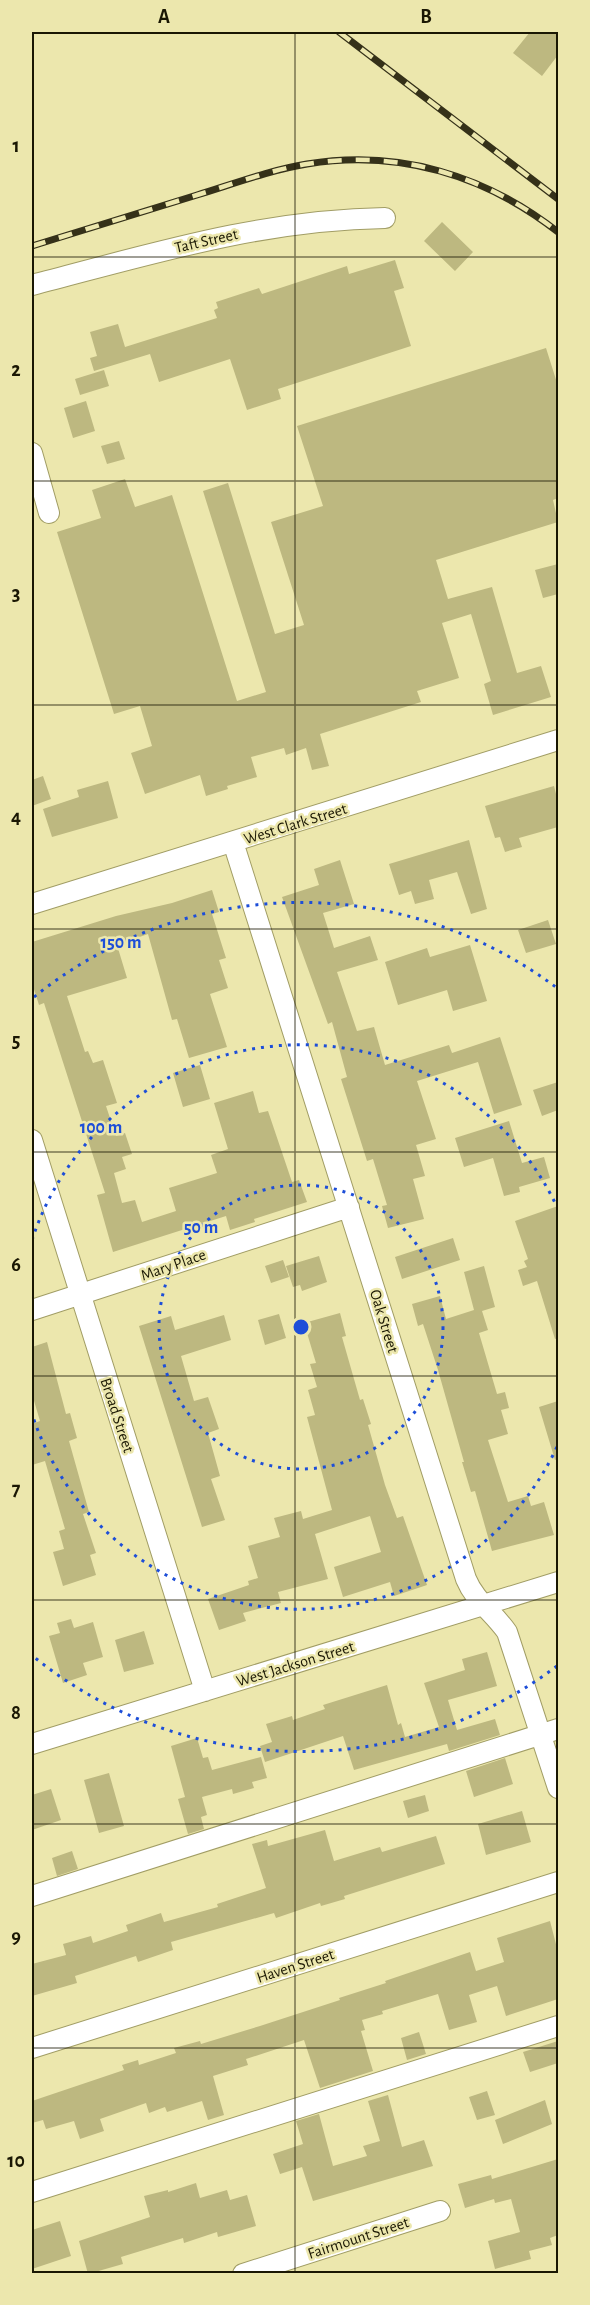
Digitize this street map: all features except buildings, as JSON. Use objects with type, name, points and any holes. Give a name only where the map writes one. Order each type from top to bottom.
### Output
[{"type":"street","name":"Taft Street","points":[[32,285],[205,239],[270,226],[328,219],[385,218]]},
{"type":"street","points":[[32,453],[49,513]]},
{"type":"street","name":"West Clark Street","points":[[32,904],[558,740]]},
{"type":"street","name":"Oak Street","points":[[233,842],[465,1579],[472,1594],[496,1617],[507,1632],[550,1732],[558,1788]]},
{"type":"street","name":"Broad Street","points":[[32,1140],[205,1691]]},
{"type":"street","name":"Mary Place","points":[[32,1310],[349,1207]]},
{"type":"street","name":"West Jackson Street","points":[[32,1744],[558,1582]]},
{"type":"street","points":[[32,1896],[550,1732]]},
{"type":"street","name":"Haven Street","points":[[32,2048],[558,1882]]},
{"type":"street","points":[[32,2192],[558,2026]]},
{"type":"street","name":"Fairmount Street","points":[[243,2274],[440,2211]]},
{"type":"railway","points":[[339,32],[558,199]]},
{"type":"railway","points":[[32,246],[265,174],[307,164],[341,160],[375,160],[408,164],[471,181],[501,195],[558,232]]}]
